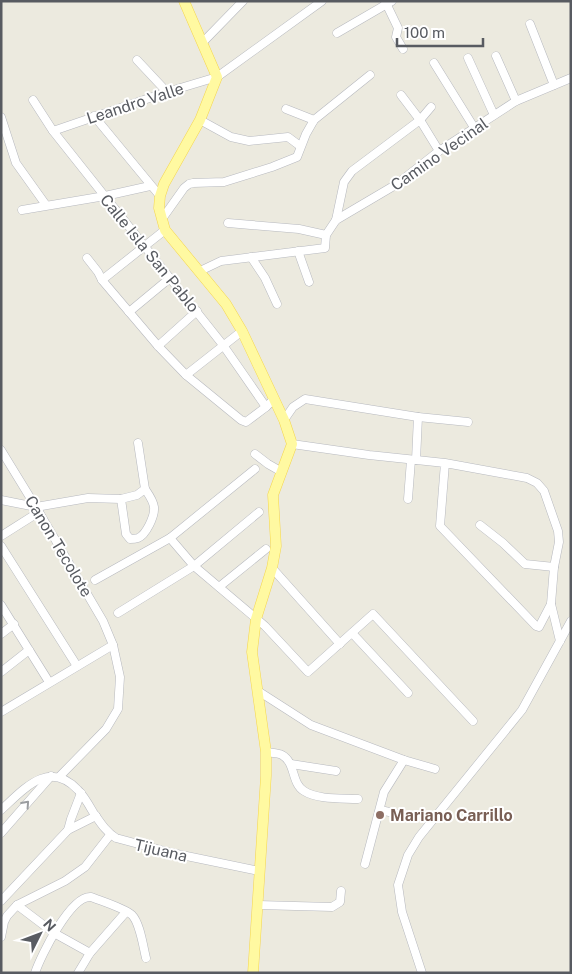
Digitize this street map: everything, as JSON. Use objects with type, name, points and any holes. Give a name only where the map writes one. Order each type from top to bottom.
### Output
[{"type":"main road","points":[[184,1],[217,77],[200,120],[164,184],[159,208],[166,230],[226,304],[242,331],[270,403],[284,420],[292,444],[273,495],[276,546],[272,568],[256,619],[252,652],[266,752],[253,973]]},
{"type":"street","points":[[203,42],[243,1]]},
{"type":"street","name":"Leandro Valle","points":[[53,131],[217,77],[322,1]]},
{"type":"street","points":[[337,33],[388,2],[398,28],[396,37],[403,49]]},
{"type":"street","points":[[530,24],[554,85]]},
{"type":"street","points":[[496,56],[516,101]]},
{"type":"street","points":[[468,58],[494,116]]},
{"type":"street","points":[[137,60],[167,92]]},
{"type":"street","points":[[434,63],[475,129]]},
{"type":"street","points":[[162,219],[184,188],[189,184],[224,182],[297,157],[300,146],[314,120],[370,75]]},
{"type":"street","name":"Camino Vecinal","points":[[298,251],[325,248],[326,235],[336,220],[397,184],[439,151],[516,101],[571,78]]},
{"type":"street","points":[[401,95],[420,120],[439,151]]},
{"type":"street","name":"Calle Isla San Pablo","points":[[34,100],[53,131],[270,403]]},
{"type":"street","points":[[336,220],[344,182],[352,171],[420,120],[431,107]]},
{"type":"street","points":[[286,109],[314,120]]},
{"type":"street","points":[[94,116],[160,196]]},
{"type":"street","points":[[1,117],[16,163],[46,205]]},
{"type":"street","points":[[200,120],[231,137],[249,141],[288,137],[300,146]]},
{"type":"street","points":[[22,210],[105,196],[150,186]]},
{"type":"street","points":[[228,223],[299,229],[326,235]]},
{"type":"street","points":[[102,280],[166,230]]},
{"type":"street","points":[[200,271],[221,261],[298,251],[309,282]]},
{"type":"street","points":[[251,257],[277,304]]},
{"type":"street","points":[[87,258],[102,280],[158,346],[186,375],[241,420],[246,422],[270,403]]},
{"type":"street","points":[[129,312],[170,278]]},
{"type":"street","points":[[158,346],[197,311]]},
{"type":"street","points":[[186,375],[242,331]]},
{"type":"street","points":[[284,420],[293,407],[304,399],[418,417],[468,422]]},
{"type":"street","points":[[408,500],[418,417]]},
{"type":"street","points":[[120,499],[126,534],[130,539],[137,539],[142,536],[153,518],[154,509],[145,489],[138,443]]},
{"type":"street","points":[[292,444],[445,463],[527,478],[537,483],[544,491],[558,532],[559,542],[554,567],[551,604],[560,641]]},
{"type":"street","name":"Canon Tecolote","points":[[1,450],[103,620],[113,645],[120,677],[118,709],[106,730],[55,776],[1,833]]},
{"type":"street","points":[[255,454],[282,472]]},
{"type":"street","points":[[445,463],[440,526],[539,628],[551,604]]},
{"type":"street","points":[[95,580],[170,538],[255,469]]},
{"type":"street","points":[[1,536],[38,509],[88,498],[120,499],[138,495],[145,489]]},
{"type":"street","points":[[1,500],[38,509]]},
{"type":"street","points":[[118,613],[194,566],[259,512]]},
{"type":"street","points":[[480,525],[525,564],[554,567]]},
{"type":"street","points":[[170,538],[194,566],[265,626],[308,672],[373,614],[473,721]]},
{"type":"street","points":[[1,546],[77,666]]},
{"type":"street","points":[[219,587],[266,549]]},
{"type":"street","points":[[272,568],[340,644]]},
{"type":"street","points":[[1,605],[49,682]]},
{"type":"street","points":[[422,973],[402,912],[398,885],[408,855],[419,837],[522,710],[571,620]]},
{"type":"street","points":[[1,634],[14,624]]},
{"type":"street","points":[[352,633],[408,693]]},
{"type":"street","points":[[1,712],[113,645]]},
{"type":"street","points":[[1,672],[29,650]]},
{"type":"street","points":[[258,691],[311,725],[404,760],[435,769]]},
{"type":"street","points":[[266,752],[282,756],[290,764],[295,779],[302,790],[314,796],[358,799]]},
{"type":"street","points":[[365,864],[384,792],[404,760]]},
{"type":"street","points":[[290,764],[336,771]]},
{"type":"street","points":[[1,810],[34,782],[55,776],[71,783],[81,793],[110,835],[85,867],[65,882],[17,905],[3,922],[1,937]]},
{"type":"street","points":[[68,830],[81,793]]},
{"type":"street","points":[[380,810],[403,815]]},
{"type":"street","points":[[1,901],[68,830],[96,816]]},
{"type":"street","name":"Tijuana","points":[[110,835],[126,842],[259,871]]},
{"type":"street","points":[[258,905],[332,907],[340,902],[341,891]]},
{"type":"street","points":[[35,973],[54,932],[62,920],[86,896],[132,916],[137,923],[146,958]]},
{"type":"street","points":[[17,905],[54,932],[90,953]]},
{"type":"street","points":[[78,973],[90,953],[126,912]]},
{"type":"place","name":"Mariano Carrillo","points":[[380,815]]}]
